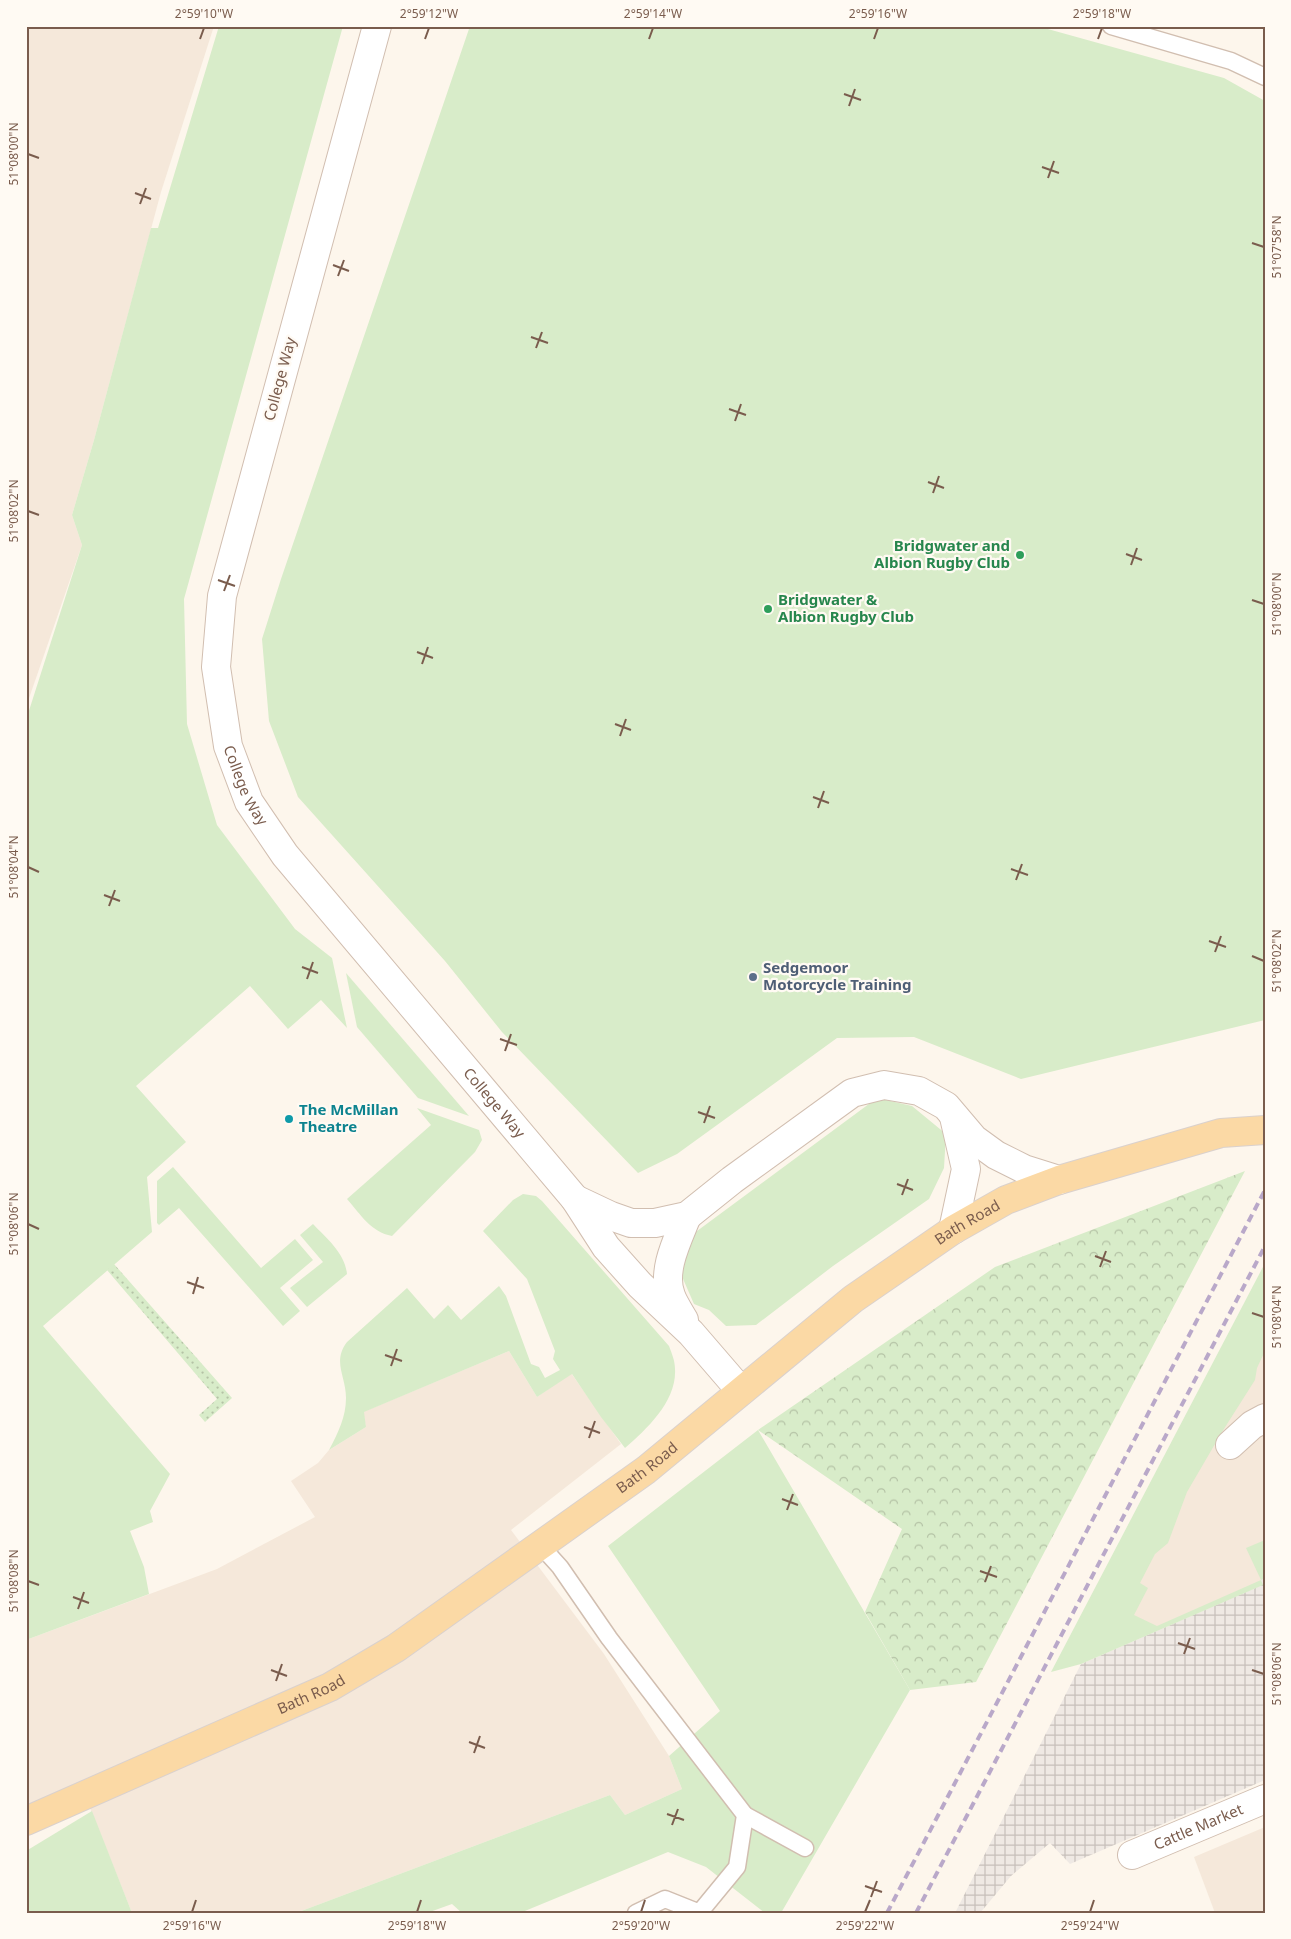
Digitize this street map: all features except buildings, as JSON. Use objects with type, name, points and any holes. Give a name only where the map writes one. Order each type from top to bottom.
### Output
[{"type":"main road","name":"Bath Road","points":[[26,1821],[330,1687],[396,1648],[646,1470],[853,1299],[953,1230],[1006,1200],[1059,1180],[1221,1133],[1265,1130]]},
{"type":"street","name":"College Way","points":[[377,26],[222,596],[216,667],[228,746],[250,802],[285,855],[575,1199],[606,1247],[640,1285],[691,1333],[741,1392]]},
{"type":"street","points":[[575,1199],[631,1223],[655,1223],[687,1216],[732,1180],[852,1093],[884,1085],[919,1091],[946,1106],[974,1139],[996,1155],[1024,1169],[1059,1180]]},
{"type":"street","points":[[953,1230],[966,1169],[954,1115]]},
{"type":"street","points":[[687,1216],[677,1241],[668,1275],[670,1295],[691,1333]]},
{"type":"street","points":[[1230,1445],[1252,1425],[1265,1418]]},
{"type":"street","name":"Cattle Market","points":[[1132,1855],[1265,1799]]},
{"type":"lane","points":[[1110,26],[1231,61],[1265,77]]},
{"type":"lane","points":[[541,1546],[560,1567],[609,1638],[745,1815],[805,1848]]},
{"type":"lane","points":[[636,1913],[665,1899],[700,1912],[737,1867],[745,1815]]},
{"type":"shaded area","points":[[26,26],[214,26],[161,192],[72,515],[82,545],[26,707]]},
{"type":"shaded area","points":[[1265,1337],[1265,1579],[1147,1633],[1107,1618]]},
{"type":"shaded area","points":[[509,1351],[537,1397],[571,1373],[621,1444],[511,1530],[604,1654],[669,1756],[682,1789],[625,1815],[610,1795],[296,1913],[132,1913],[84,1793],[26,1817],[26,1640],[217,1569],[315,1517],[291,1481],[318,1463],[329,1450],[366,1427],[363,1412]]},
{"type":"shaded area","points":[[1265,1578],[1265,1780],[1070,1864],[1050,1843],[1011,1876],[980,1913],[955,1913],[1081,1664],[1262,1585],[1261,1579]]},
{"type":"shaded area","points":[[1265,1827],[1265,1913],[1215,1913],[1194,1857]]},
{"type":"green space","points":[[219,26],[343,26],[184,599],[187,724],[217,825],[295,929],[332,958],[347,1028],[321,1000],[288,1029],[250,986],[136,1086],[186,1142],[147,1177],[152,1232],[43,1326],[170,1474],[150,1511],[153,1522],[130,1531],[144,1567],[149,1594],[26,1640],[26,720],[82,545],[72,515],[151,228],[158,228]]},
{"type":"green space","name":"Bridgwater & Albion Rugby Club","points":[[470,26],[1037,26],[1224,78],[1265,101],[1265,1020],[1021,1079],[914,1037],[837,1038],[677,1154],[638,1173],[502,1032],[445,961],[298,797],[269,721],[262,639]]},
{"type":"green space","points":[[346,973],[469,1116],[418,1098],[357,1027]]},
{"type":"green space","points":[[877,1098],[912,1106],[946,1134],[944,1168],[929,1199],[833,1266],[756,1325],[726,1326],[709,1310],[694,1304],[680,1272],[693,1234]]},
{"type":"green space","points":[[417,1108],[479,1130],[482,1140],[475,1152],[392,1236],[372,1227],[347,1199],[431,1125]]},
{"type":"green space","points":[[173,1167],[261,1268],[295,1239],[313,1260],[280,1288],[300,1311],[283,1326],[179,1208],[159,1225],[157,1223],[157,1181]]},
{"type":"green space","points":[[1245,1171],[976,1682],[910,1690],[865,1612],[902,1529],[758,1430],[995,1267]]},
{"type":"green space","points":[[523,1194],[536,1196],[542,1201],[669,1346],[675,1369],[674,1381],[666,1403],[659,1413],[625,1448],[572,1374],[537,1397],[509,1351],[364,1412],[366,1427],[329,1450],[341,1425],[346,1405],[340,1363],[343,1349],[347,1342],[407,1288],[434,1319],[448,1305],[461,1320],[499,1286],[506,1296],[531,1364],[539,1367],[545,1378],[560,1370],[553,1359],[555,1351],[527,1279],[483,1231],[513,1200]]},
{"type":"green space","points":[[313,1224],[339,1253],[346,1266],[347,1274],[307,1307],[290,1288],[323,1262],[300,1235]]},
{"type":"green space","points":[[1265,1263],[1265,1351],[1257,1368],[1255,1380],[1187,1492],[1168,1543],[1155,1554],[1140,1583],[1148,1588],[1134,1615],[1157,1626],[1261,1580],[1263,1585],[1081,1664],[1051,1672]]},
{"type":"green space","points":[[114,1264],[232,1398],[205,1422],[199,1415],[217,1399],[107,1270]]},
{"type":"green space","points":[[758,1430],[910,1690],[781,1913],[765,1913],[706,1867],[668,1852],[520,1913],[462,1913],[452,1904],[427,1913],[296,1913],[610,1795],[625,1815],[682,1789],[669,1756],[720,1711],[608,1546]]},
{"type":"green space","points":[[1265,1540],[1265,1578],[1261,1580],[1246,1548]]},
{"type":"green space","points":[[92,1811],[132,1913],[26,1913],[26,1851]]},
{"type":"railway","points":[[887,1913],[1265,1190]]},
{"type":"railway","points":[[916,1913],[1265,1246]]},
{"type":"place","name":"Bridgwater and Albion Rugby Club","points":[[1020,555]]},
{"type":"place","name":"Bridgwater & Albion Rugby Club","points":[[768,609]]},
{"type":"place","name":"Sedgemoor Motorcycle Training","points":[[753,977]]},
{"type":"place","name":"The McMillan Theatre","points":[[289,1119]]}]
